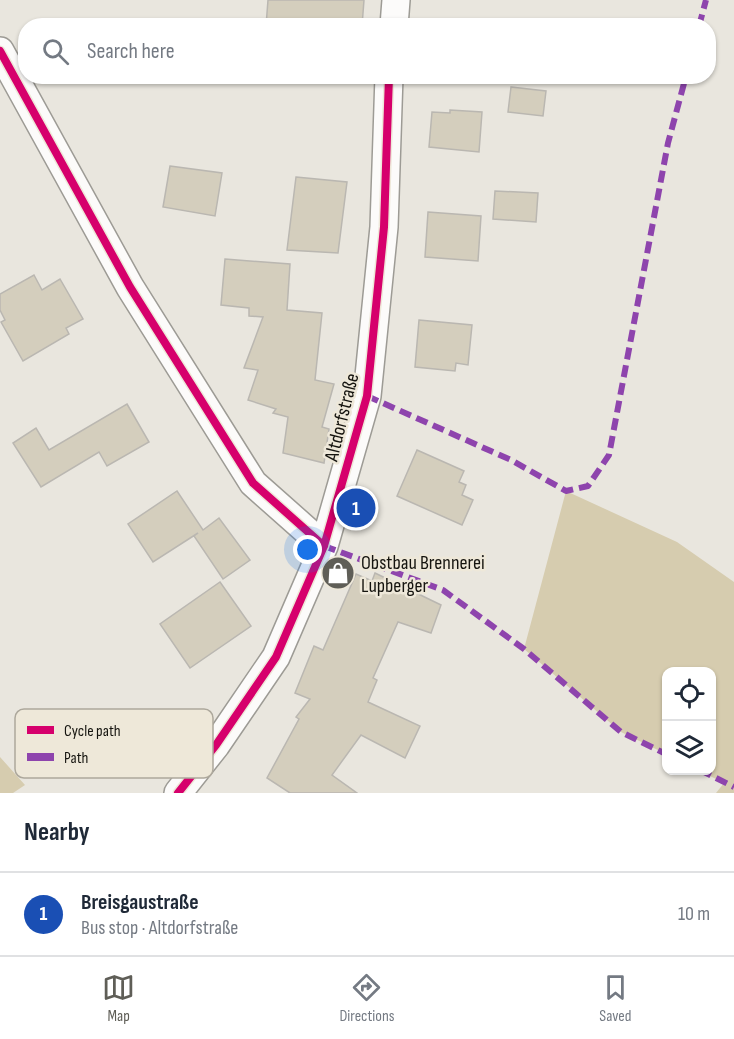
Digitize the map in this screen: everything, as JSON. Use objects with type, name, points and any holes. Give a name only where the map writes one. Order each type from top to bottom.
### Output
[{"type":"street","points":[[395,18],[396,0]]},
{"type":"street","points":[[0,51],[18,84]]},
{"type":"street","points":[[18,84],[130,287],[253,483],[324,546]]},
{"type":"street","name":"Altdorfstraße","points":[[213,749],[276,657],[324,546],[367,396],[384,227],[389,84]]},
{"type":"street","name":"Altdorfstraße","points":[[178,793],[190,778]]},
{"type":"shaded area","points":[[566,491],[677,542],[734,582],[734,793],[716,793],[724,783],[708,775],[716,775],[716,667],[662,667],[662,752],[621,732],[524,649]]},
{"type":"shaded area","points":[[0,757],[15,774],[15,778],[19,778],[25,785],[13,793],[0,793]]},
{"type":"building","points":[[268,0],[364,0],[363,18],[267,18]]},
{"type":"building","points":[[511,87],[546,91],[543,116],[508,112]]},
{"type":"building","points":[[450,110],[482,112],[479,152],[429,147],[432,112],[450,113]]},
{"type":"building","points":[[170,166],[222,173],[215,216],[163,207]]},
{"type":"building","points":[[296,177],[347,182],[338,253],[287,250]]},
{"type":"building","points":[[495,191],[538,193],[536,222],[493,219]]},
{"type":"building","points":[[428,212],[481,216],[478,261],[425,257]]},
{"type":"building","points":[[225,259],[290,264],[287,310],[322,313],[315,380],[334,384],[322,427],[329,429],[324,463],[283,453],[288,417],[273,413],[276,409],[248,400],[258,370],[244,368],[263,317],[249,316],[249,308],[221,305]]},
{"type":"building","points":[[34,275],[42,290],[60,279],[83,319],[66,328],[69,334],[23,361],[1,322],[5,320],[0,310],[0,294]]},
{"type":"building","points":[[419,320],[472,325],[468,365],[456,363],[455,371],[415,367]]},
{"type":"building","points":[[127,404],[149,442],[107,466],[99,452],[41,487],[13,443],[36,428],[49,450]]},
{"type":"building","points":[[417,450],[464,471],[459,482],[466,485],[462,495],[473,500],[462,525],[397,496]]},
{"type":"building","points":[[177,491],[203,530],[219,518],[250,560],[223,579],[194,536],[198,533],[153,562],[128,524]]},
{"type":"building","points":[[375,573],[441,605],[431,633],[398,622],[373,678],[377,680],[368,702],[420,726],[405,758],[361,735],[332,775],[357,793],[290,793],[267,778],[299,719],[296,717],[310,699],[295,693],[314,646],[323,650],[356,574],[372,581]]},
{"type":"building","points":[[220,582],[251,626],[190,668],[160,624]]},
{"type":"marked path","points":[[701,18],[706,0]]},
{"type":"marked path","points":[[367,396],[511,460],[566,491],[588,486],[609,455],[668,143],[684,84]]},
{"type":"marked path","points":[[324,546],[443,590],[524,649],[621,732],[662,752]]},
{"type":"marked path","points":[[710,775],[734,787]]},
{"type":"cycle path","points":[[0,51],[18,84]]},
{"type":"cycle path","points":[[18,84],[130,287],[253,483],[324,546]]},
{"type":"cycle path","points":[[213,749],[276,657],[324,546],[367,396],[384,227],[389,84]]},
{"type":"cycle path","points":[[178,793],[190,778]]},
{"type":"place","name":"Breisgaustraße","points":[[356,508]]},
{"type":"place","name":"Obstbau Brennerei Lupberger","points":[[338,573]]}]
